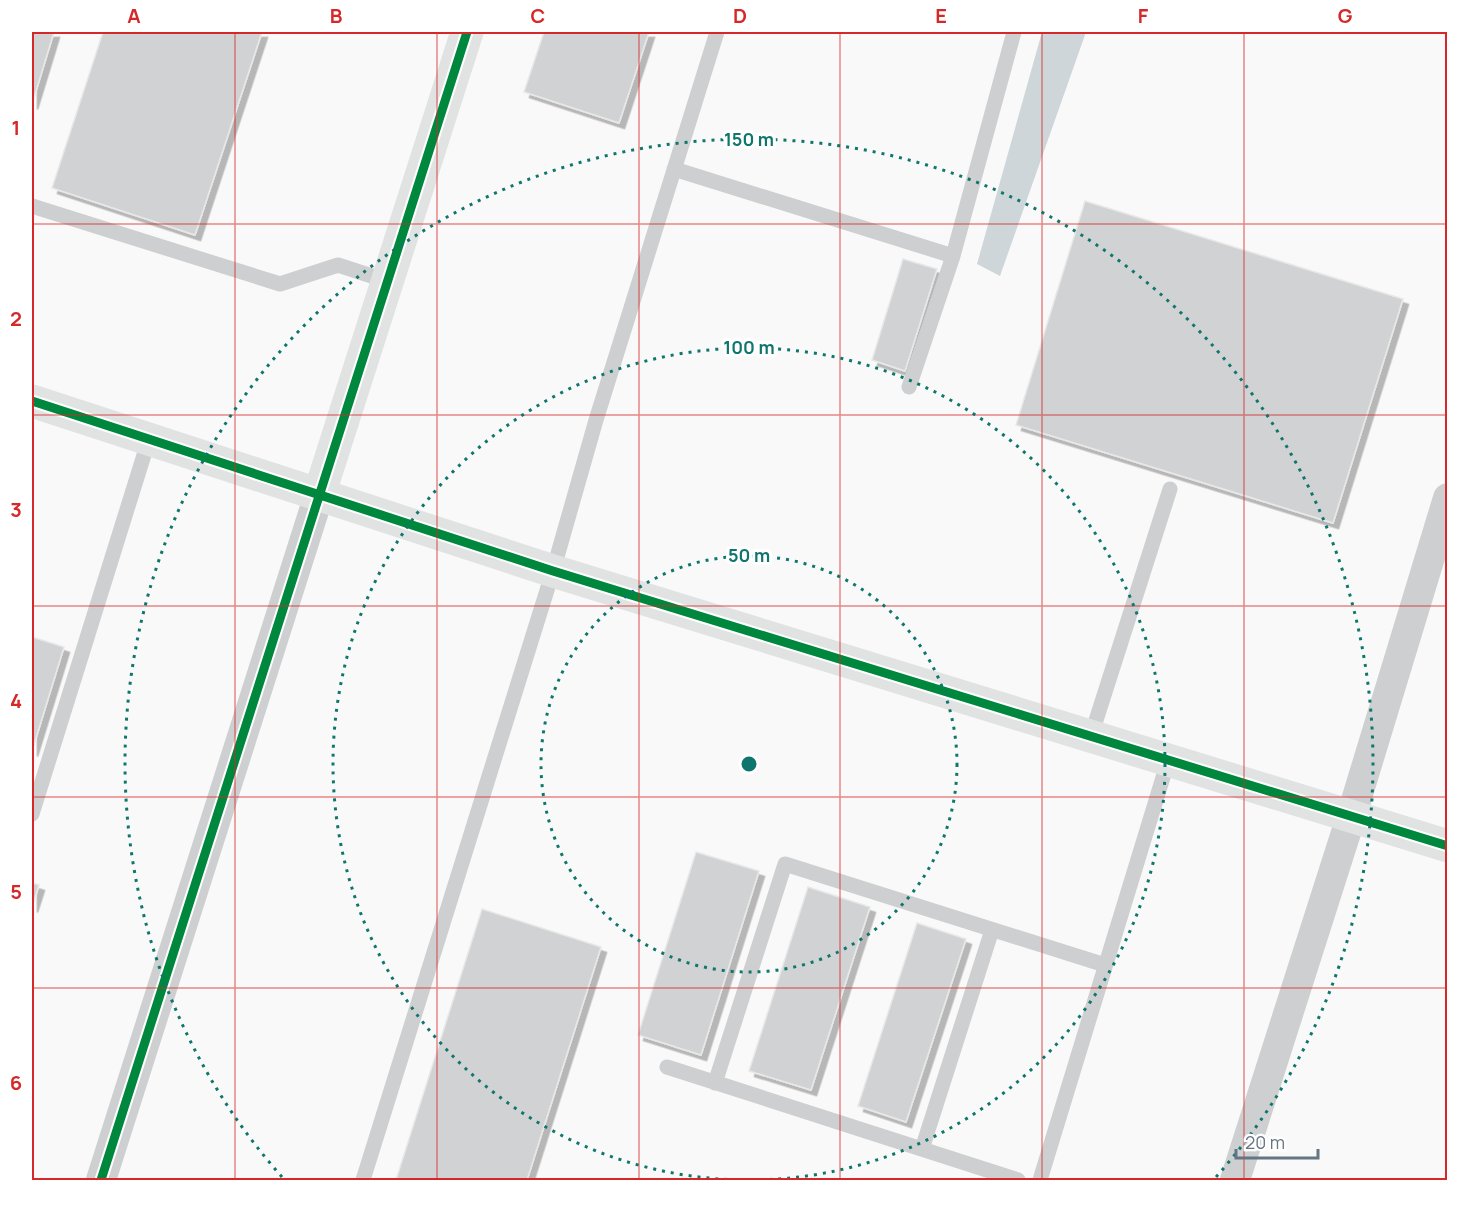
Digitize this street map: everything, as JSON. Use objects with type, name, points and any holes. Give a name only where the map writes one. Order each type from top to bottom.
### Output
[{"type":"street","points":[[101,1180],[467,32]]},
{"type":"street","points":[[32,401],[553,571],[1448,846]]},
{"type":"street","points":[[1234,1180],[1351,817],[1448,498]]},
{"type":"lane","points":[[363,1180],[553,571],[596,420],[717,32]]},
{"type":"lane","points":[[909,387],[953,256],[1014,32]]},
{"type":"lane","points":[[674,169],[953,256]]},
{"type":"lane","points":[[32,206],[280,284],[338,265],[387,281]]},
{"type":"lane","points":[[32,814],[149,439]]},
{"type":"lane","points":[[1091,736],[1170,489]]},
{"type":"lane","points":[[1040,1180],[1168,760]]},
{"type":"lane","points":[[715,1083],[785,864],[1105,965]]},
{"type":"lane","points":[[922,1149],[992,930]]},
{"type":"lane","points":[[667,1067],[1018,1180]]},
{"type":"shaded area","points":[[1042,32],[1086,32],[1000,276],[977,264]]},
{"type":"building","points":[[32,32],[54,32],[32,104]]},
{"type":"building","points":[[103,32],[262,32],[195,235],[52,188]]},
{"type":"building","points":[[544,32],[649,32],[619,123],[524,92]]},
{"type":"building","points":[[1085,201],[1403,299],[1333,523],[1016,425]]},
{"type":"building","points":[[903,259],[937,269],[905,371],[872,360]]},
{"type":"building","points":[[32,637],[64,647],[32,751]]},
{"type":"building","points":[[696,852],[759,871],[701,1055],[638,1035]]},
{"type":"building","points":[[32,883],[39,885],[32,907]]},
{"type":"building","points":[[808,887],[870,907],[811,1090],[749,1071]]},
{"type":"building","points":[[482,909],[601,947],[527,1180],[396,1180]]},
{"type":"building","points":[[917,923],[966,939],[906,1122],[858,1106]]},
{"type":"cycle path","points":[[101,1180],[467,32]]},
{"type":"cycle path","points":[[32,401],[553,571],[1448,846]]}]
